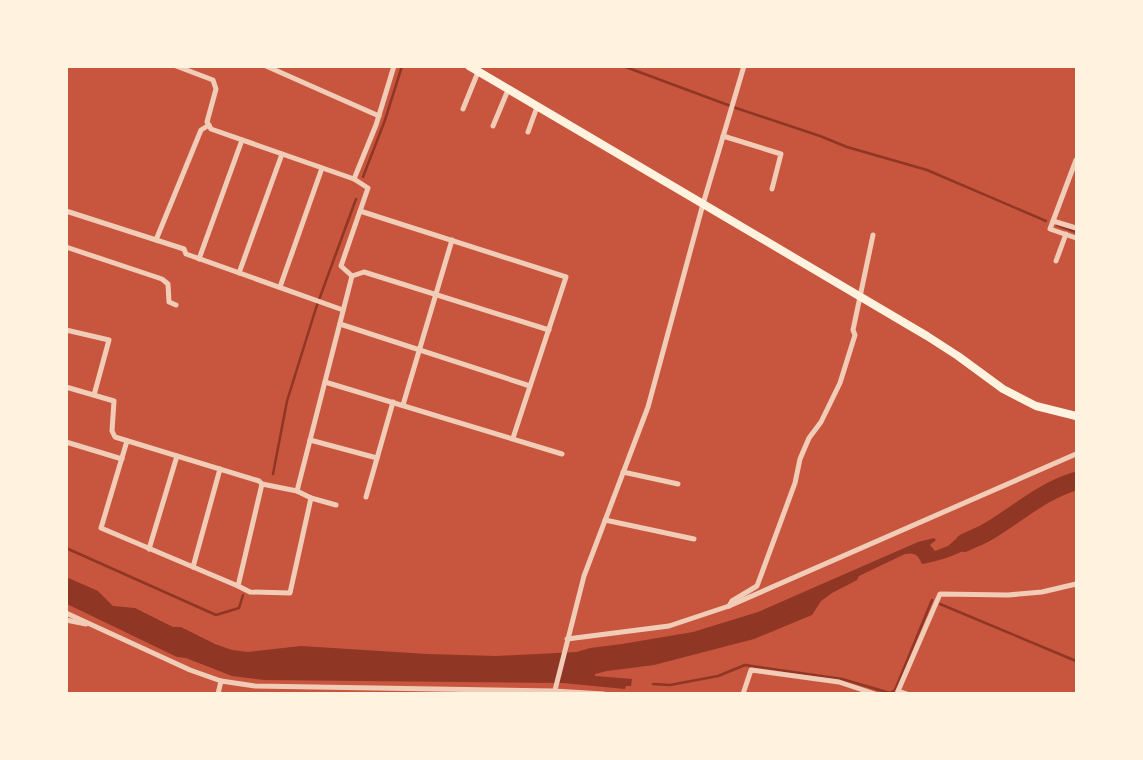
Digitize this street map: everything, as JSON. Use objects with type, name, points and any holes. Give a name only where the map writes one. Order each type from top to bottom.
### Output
[{"type":"main road","points":[[469,66],[958,356],[1003,389],[1036,406],[1076,416]]},
{"type":"street","points":[[176,66],[212,80],[216,89],[207,122],[211,129],[354,179],[368,188],[341,266],[352,276]]},
{"type":"street","points":[[267,66],[379,116]]},
{"type":"street","points":[[354,179],[379,116],[394,66]]},
{"type":"street","points":[[554,690],[584,576],[648,407],[744,66]]},
{"type":"street","points":[[463,109],[478,72]]},
{"type":"street","points":[[493,127],[508,90]]},
{"type":"street","points":[[528,132],[537,107]]},
{"type":"street","points":[[156,240],[201,130],[209,125]]},
{"type":"street","points":[[723,136],[780,154],[772,189]]},
{"type":"street","points":[[199,259],[242,140]]},
{"type":"street","points":[[239,273],[282,154]]},
{"type":"street","points":[[1076,160],[1050,229],[1076,238]]},
{"type":"street","points":[[280,288],[322,168]]},
{"type":"street","points":[[66,211],[184,249],[186,254],[199,259],[343,310]]},
{"type":"street","points":[[360,211],[566,277],[513,438]]},
{"type":"street","points":[[1053,220],[1076,228]]},
{"type":"street","points":[[1056,261],[1066,234]]},
{"type":"street","points":[[729,606],[732,601],[757,586],[760,580],[795,483],[800,459],[840,383],[855,334],[853,330],[873,235]]},
{"type":"street","points":[[403,405],[452,240]]},
{"type":"street","points":[[66,247],[162,279],[168,284],[169,302],[176,305]]},
{"type":"street","points":[[352,276],[364,272],[549,330]]},
{"type":"street","points":[[297,491],[352,276]]},
{"type":"street","points":[[340,324],[530,386]]},
{"type":"street","points":[[66,330],[109,340],[94,395]]},
{"type":"street","points":[[325,382],[562,454]]},
{"type":"street","points":[[66,387],[114,401],[112,431],[115,437],[336,505]]},
{"type":"street","points":[[366,497],[393,402]]},
{"type":"street","points":[[310,440],[377,458]]},
{"type":"street","points":[[127,441],[101,528],[250,592],[290,593],[311,499]]},
{"type":"street","points":[[66,442],[122,459]]},
{"type":"street","points":[[567,639],[669,626],[729,606],[1076,454]]},
{"type":"street","points":[[149,549],[177,456]]},
{"type":"street","points":[[193,567],[220,469]]},
{"type":"street","points":[[623,472],[678,484]]},
{"type":"street","points":[[238,586],[262,484]]},
{"type":"street","points":[[605,520],[694,539]]},
{"type":"street","points":[[906,694],[898,692],[940,594],[1030,593],[1076,584]]},
{"type":"street","points":[[66,613],[190,670],[221,681],[255,687],[554,690],[604,694]]},
{"type":"street","points":[[66,620],[92,625]]},
{"type":"street","points":[[743,694],[751,670],[839,682],[875,694]]},
{"type":"street","points":[[218,694],[221,681]]},
{"type":"shaded area","points":[[986,533],[965,550],[939,560],[922,564],[916,555],[905,554],[859,576],[857,580],[832,593],[821,601],[812,615],[754,639],[654,665],[595,674],[632,679],[631,686],[626,686],[625,689],[563,683],[264,680],[232,676],[177,657],[67,604],[66,577],[98,591],[113,606],[135,608],[215,644],[248,652],[301,646],[496,656],[577,652],[693,632],[758,612],[918,542],[934,538],[936,540],[930,545],[935,551],[948,546],[956,539]]},
{"type":"waterway","points":[[363,177],[402,66]]},
{"type":"waterway","points":[[623,66],[847,147],[927,170],[1046,221]]},
{"type":"waterway","points":[[273,474],[287,401],[316,308],[356,199]]},
{"type":"waterway","points":[[1057,225],[1076,232]]},
{"type":"waterway","points":[[964,543],[989,531],[1041,496],[1076,481]]},
{"type":"waterway","points":[[66,548],[216,615],[239,608],[243,595]]},
{"type":"waterway","points":[[653,684],[670,685],[718,676],[745,665],[842,679],[890,693],[895,690],[932,600]]},
{"type":"waterway","points":[[940,604],[1076,661]]}]
